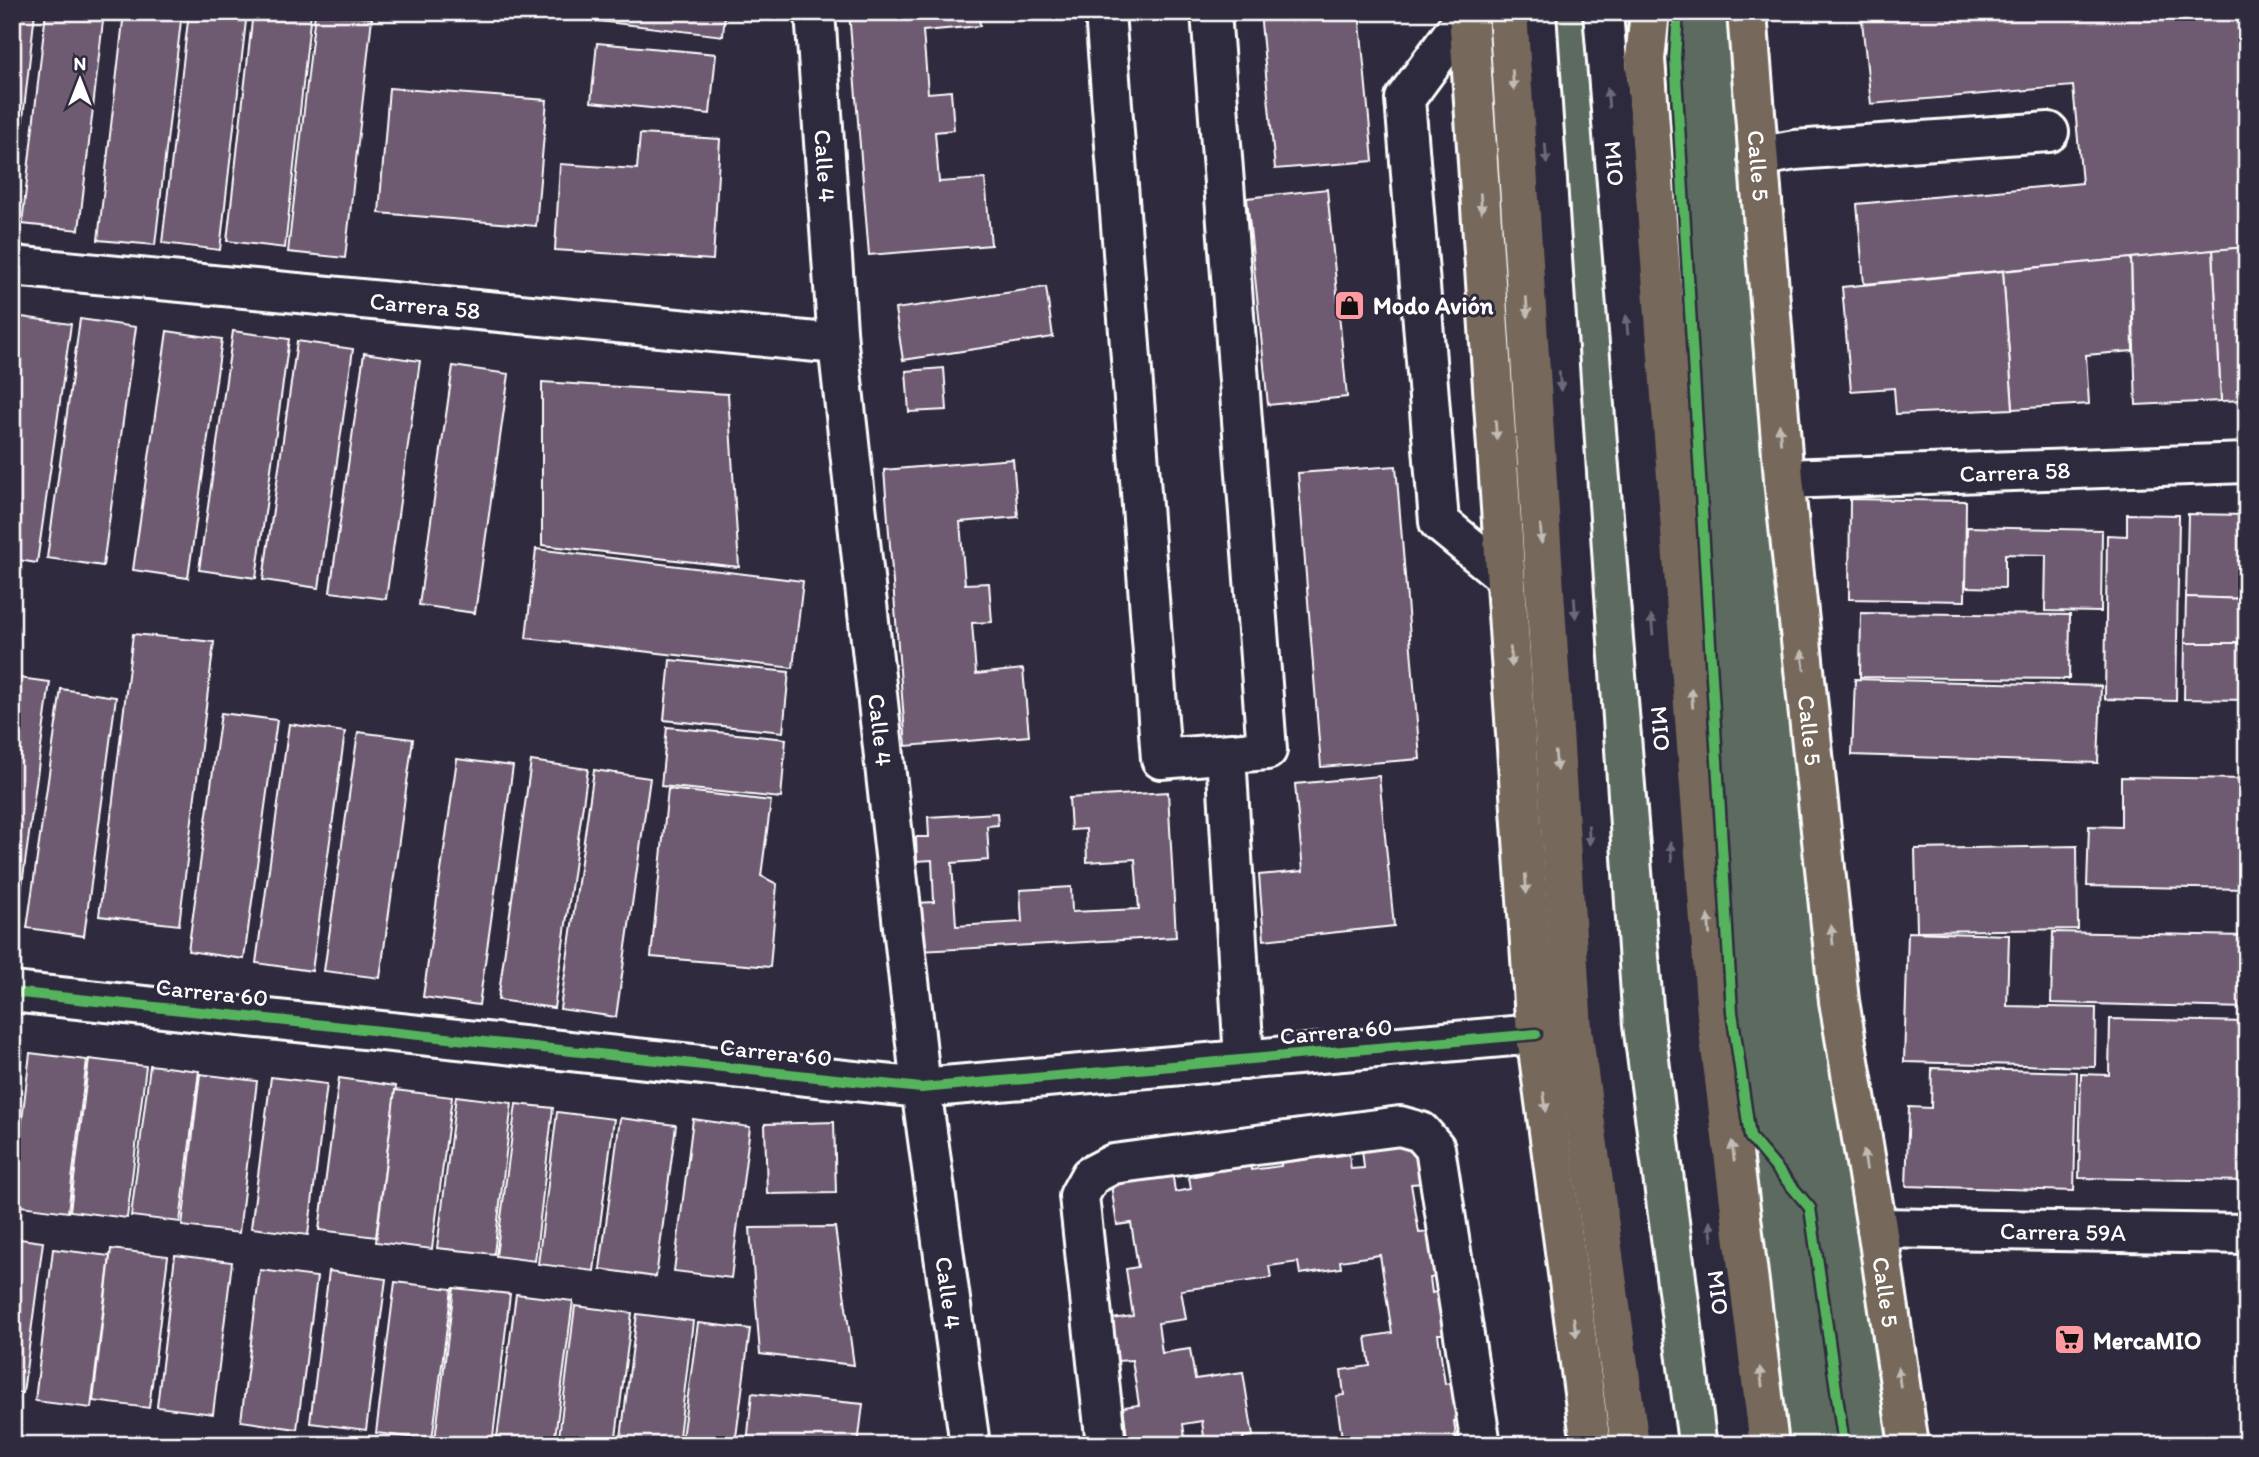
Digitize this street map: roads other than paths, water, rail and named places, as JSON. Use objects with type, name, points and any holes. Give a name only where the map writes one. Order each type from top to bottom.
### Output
[{"type":"main road","points":[[1468,12],[1536,1034],[1591,1445]]},
{"type":"main road","points":[[1508,12],[1573,1030],[1630,1445]]},
{"type":"main road","points":[[1650,12],[1645,59],[1716,1014],[1769,1445]]},
{"type":"main road","name":"Calle 5","points":[[1747,12],[1784,479],[1839,1001],[1877,1228],[1909,1445]]},
{"type":"street","name":"Calle 4","points":[[815,12],[838,344],[921,1088],[970,1445]]},
{"type":"street","points":[[1105,12],[1161,759],[1267,750],[1212,12]]},
{"type":"street","points":[[1468,12],[1405,99],[1439,522],[1505,576]]},
{"type":"street","points":[[1536,12],[1602,1027],[1657,1445]]},
{"type":"street","name":"MIO","points":[[1602,12],[1685,1017],[1738,1445]]},
{"type":"street","points":[[1758,157],[1795,150],[2049,132]]},
{"type":"street","name":"Carrera 58","points":[[12,266],[838,344]]},
{"type":"street","name":"Carrera 58","points":[[1784,479],[2247,463]]},
{"type":"street","points":[[1226,754],[1244,1060]]},
{"type":"street","name":"Carrera 60","points":[[12,992],[921,1088],[1536,1034]]},
{"type":"street","points":[[1107,1445],[1079,1196],[1090,1176],[1114,1164],[1400,1126],[1421,1132],[1435,1147],[1481,1445]]},
{"type":"street","name":"Carrera 59A","points":[[1877,1228],[2247,1234]]},
{"type":"place","name":"Modo Avión","points":[[1350,305]]},
{"type":"place","name":"MercaMIO","points":[[2070,1340]]}]
